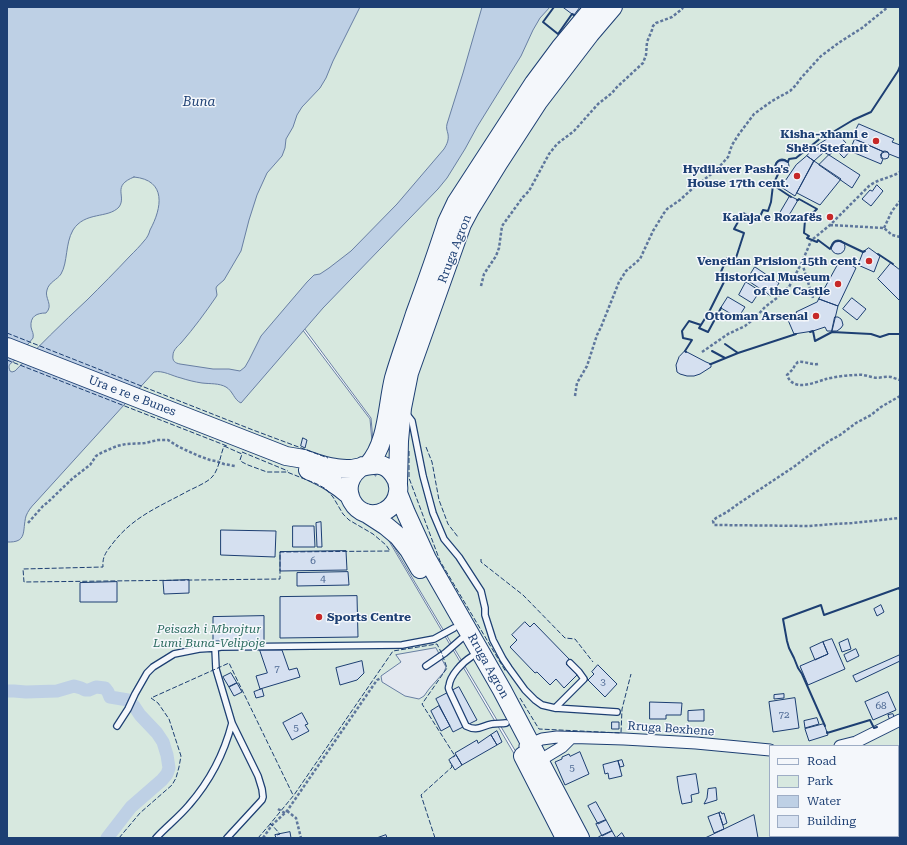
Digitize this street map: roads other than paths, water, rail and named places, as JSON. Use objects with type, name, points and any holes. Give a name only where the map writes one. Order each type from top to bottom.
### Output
[{"type":"main road","name":"Rruga Agron","points":[[366,466],[373,459],[380,446],[394,379],[402,353],[447,222],[456,203],[534,83],[560,48],[594,7]]},
{"type":"main road","name":"Rruga Agron","points":[[565,838],[534,764],[492,673],[427,560],[406,514],[398,488],[399,441],[402,408],[409,373],[462,224],[499,162],[538,102],[590,34],[613,7]]},
{"type":"main road","name":"Ura e re e Bunes","points":[[7,347],[286,456]]},
{"type":"main road","points":[[286,456],[303,459],[338,469],[352,469],[374,464],[384,467],[393,473],[398,488],[395,502],[389,509],[380,513],[366,513],[356,507],[353,504],[348,490],[354,473],[366,466]]},
{"type":"main road","points":[[286,456],[292,463],[326,478],[350,496]]},
{"type":"main road","name":"Rruga Agron","points":[[366,513],[398,536],[409,550],[458,633],[506,723],[525,746]]},
{"type":"main road","name":"Rruga Agron","points":[[534,764],[580,838]]},
{"type":"street","points":[[844,745],[856,742],[900,720]]},
{"type":"street","name":"Rruga Bexhene","points":[[525,746],[549,738],[571,738],[674,742],[769,750]]},
{"type":"street","points":[[534,764],[562,747],[571,738]]},
{"type":"lane","points":[[402,408],[412,421],[422,476],[433,513],[444,539],[481,591],[485,615],[493,640],[509,668],[525,690],[542,706],[616,712]]},
{"type":"lane","points":[[117,726],[147,673],[153,667],[174,654],[199,649],[221,647],[402,645],[458,633]]},
{"type":"lane","points":[[426,666],[445,652],[458,633]]},
{"type":"lane","points":[[215,648],[216,669],[232,723],[258,776],[263,797],[262,800],[227,838]]},
{"type":"lane","points":[[471,657],[462,664],[448,686],[466,726],[474,729],[493,724],[506,723]]},
{"type":"lane","points":[[555,708],[584,679],[570,663]]},
{"type":"lane","points":[[156,838],[189,805],[209,779],[220,760],[232,723]]},
{"type":"water","name":"Buna","points":[[7,7],[360,7],[326,78],[320,88],[302,107],[297,115],[293,127],[286,139],[282,156],[267,173],[257,195],[241,251],[224,280],[217,286],[216,297],[173,353],[173,360],[178,364],[240,371],[245,367],[261,336],[307,282],[314,275],[320,274],[351,251],[397,204],[444,149],[448,138],[447,124],[482,7],[550,7],[540,18],[521,56],[447,178],[323,308],[241,403],[228,389],[223,386],[197,382],[164,372],[154,372],[31,508],[26,516],[24,531],[21,538],[14,542],[7,542]],"holes":[[[134,177],[145,179],[152,183],[157,189],[159,196],[157,213],[146,239],[15,371],[10,371],[10,364],[33,338],[31,327],[33,318],[37,315],[46,313],[48,310],[49,304],[46,293],[49,285],[61,274],[65,264],[70,235],[73,230],[84,220],[109,213],[119,207],[121,203],[121,188],[127,180]]]},
{"type":"waterway","points":[[7,691],[57,691],[74,686],[85,690],[96,687],[105,688],[110,697],[128,700],[157,733],[163,742],[167,755],[169,768],[167,774],[131,807],[107,838]]},
{"type":"place","name":"Kisha-xhami e Shën Stefanit","points":[[876,141]]},
{"type":"place","name":"Hydilaver Pasha's House 17th cent.","points":[[797,176]]},
{"type":"place","name":"Kalaja e Rozafës","points":[[830,217]]},
{"type":"place","name":"Venetian Prision 15th cent.","points":[[869,261]]},
{"type":"place","name":"Historical Museum of the Castle","points":[[838,284]]},
{"type":"place","name":"Ottoman Arsenal","points":[[816,316]]},
{"type":"place","name":"Sports Centre","points":[[319,617]]},
{"type":"park label","name":"Peisazh i Mbrojtur Lumi Buna-Velipoje","points":[[209,636]]}]
